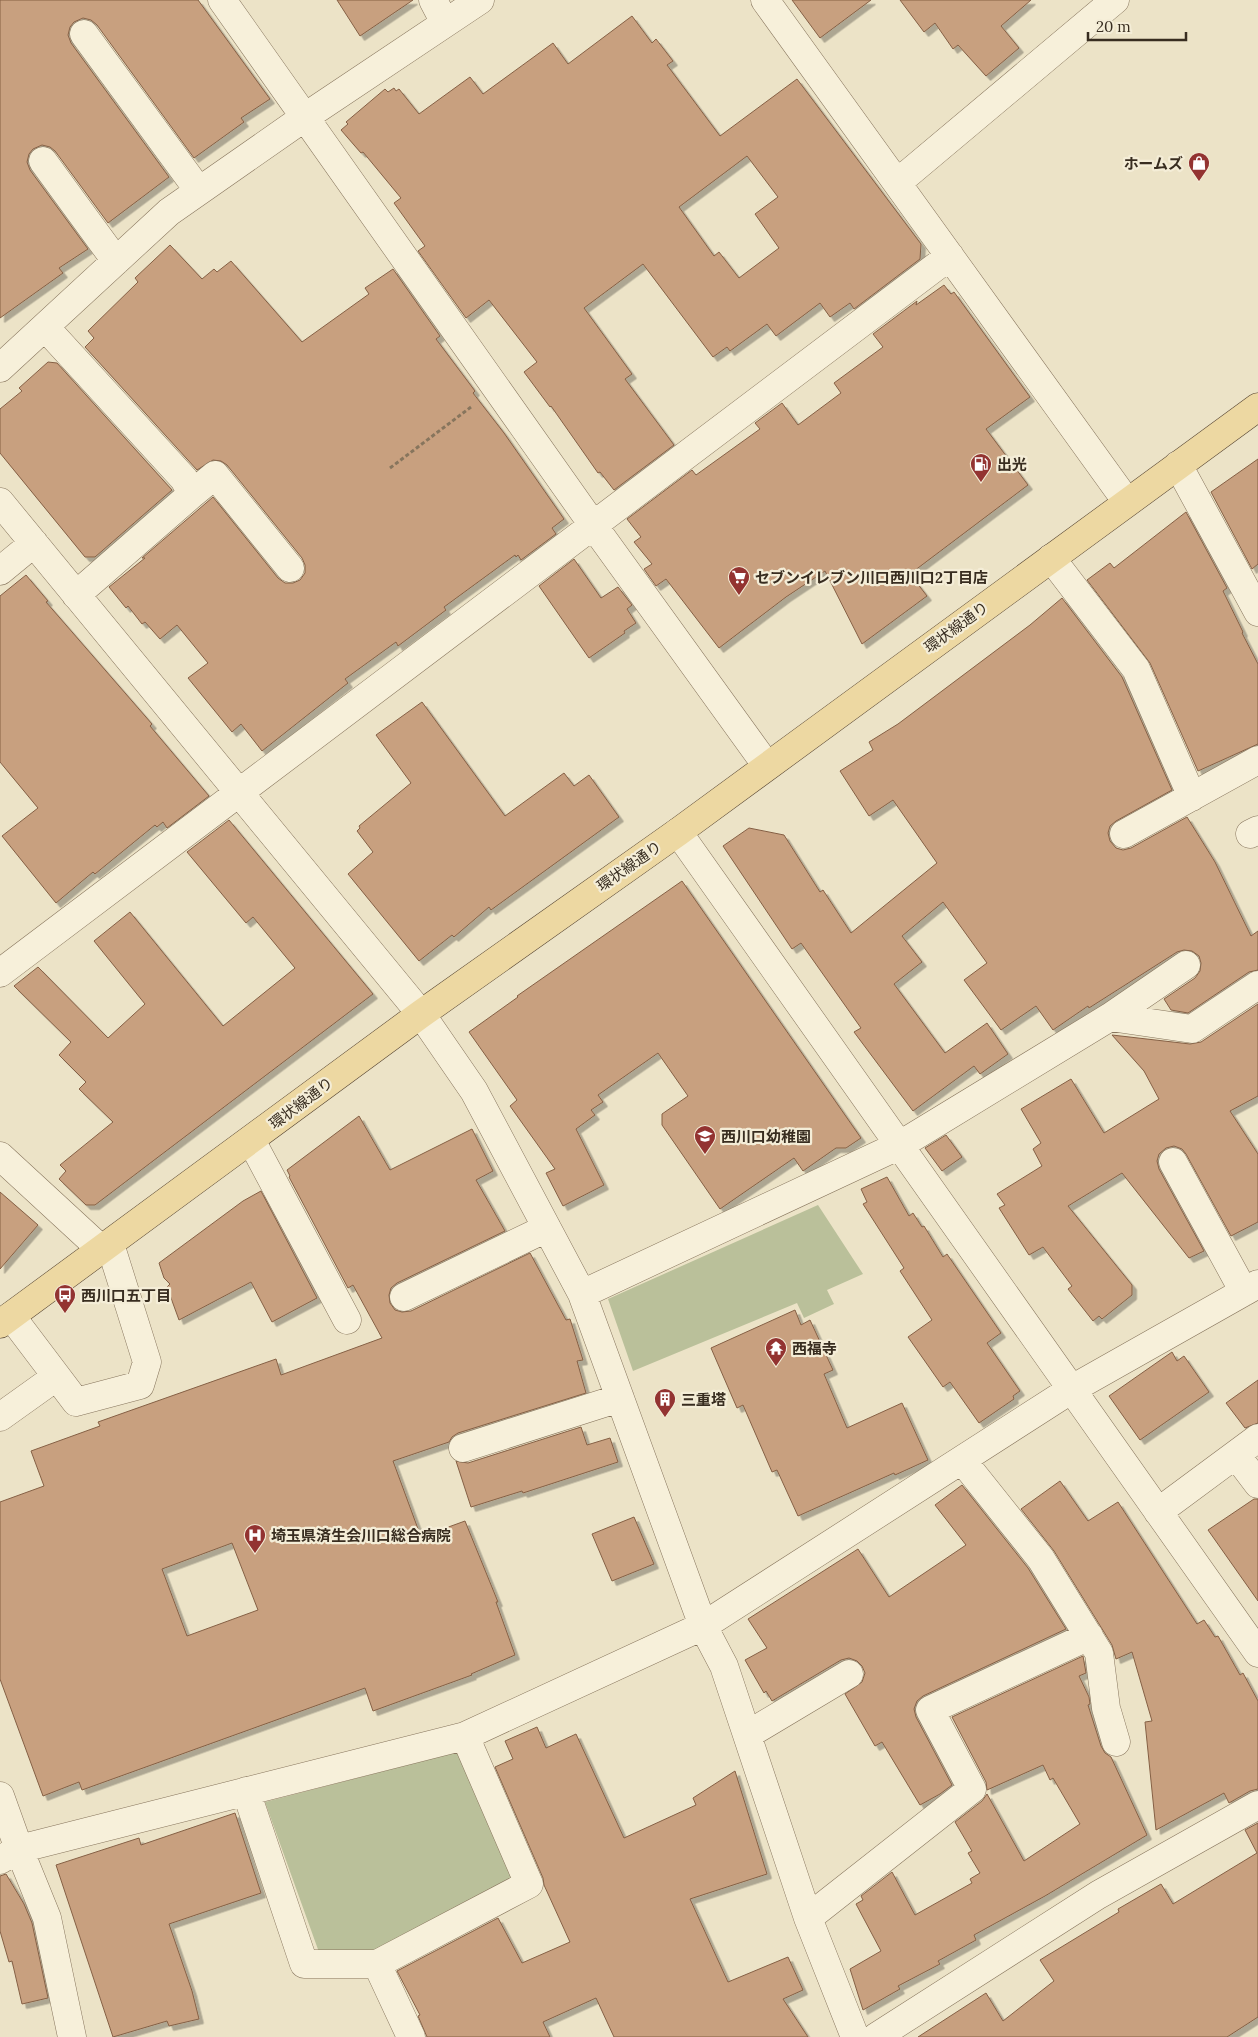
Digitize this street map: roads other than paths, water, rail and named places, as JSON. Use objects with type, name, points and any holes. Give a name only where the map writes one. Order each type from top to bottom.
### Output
[{"type":"main road","name":"環状線通り","points":[[5,1320],[421,1014],[678,832],[1126,502],[1258,408]]},
{"type":"street","points":[[222,0],[593,525],[766,766]]},
{"type":"street","points":[[0,368],[169,212],[305,117],[439,12],[480,0]]},
{"type":"street","points":[[765,0],[1126,502]]},
{"type":"street","points":[[897,183],[1114,0]]},
{"type":"street","points":[[84,34],[199,191]]},
{"type":"street","points":[[42,161],[116,261]]},
{"type":"street","points":[[0,973],[950,256]]},
{"type":"street","points":[[45,327],[184,479],[192,494]]},
{"type":"street","points":[[1178,465],[1258,612]]},
{"type":"street","points":[[76,595],[215,475],[290,568]]},
{"type":"street","points":[[0,502],[421,1014],[474,1091],[582,1294],[703,1626],[724,1666],[808,1918],[855,2037]]},
{"type":"street","points":[[0,571],[34,543]]},
{"type":"street","points":[[1051,558],[1136,668],[1192,797]]},
{"type":"street","points":[[1124,834],[1258,760]]},
{"type":"street","points":[[678,832],[1258,1653]]},
{"type":"street","points":[[582,1294],[900,1145],[1110,1017],[1186,965]]},
{"type":"street","points":[[1110,1017],[1192,1029],[1258,986]]},
{"type":"street","points":[[251,1140],[347,1320]]},
{"type":"street","points":[[0,1156],[106,1247],[147,1362],[140,1386],[76,1402],[5,1320]]},
{"type":"street","points":[[9,1855],[246,1791],[465,1736],[703,1626],[1072,1389],[1251,1288],[1174,1162]]},
{"type":"street","points":[[404,1297],[547,1228]]},
{"type":"street","points":[[0,1418],[56,1377]]},
{"type":"street","points":[[463,1448],[620,1398]]},
{"type":"street","points":[[1158,1512],[1258,1438]]},
{"type":"street","points":[[1236,1455],[1258,1484]]},
{"type":"street","points":[[962,1460],[1041,1559],[1099,1653],[1106,1708],[1116,1742]]},
{"type":"street","points":[[808,1918],[972,1789],[930,1710],[1089,1636]]},
{"type":"street","points":[[747,1735],[848,1674]]},
{"type":"street","points":[[246,1791],[304,1964],[377,1964],[529,1884],[465,1736]]},
{"type":"street","points":[[0,1796],[9,1855],[47,1918],[72,2037]]},
{"type":"street","points":[[876,2037],[1098,1895],[1258,1804]]},
{"type":"street","points":[[377,1964],[411,2037]]},
{"type":"place","name":"ホームズ","points":[[1199,182]]},
{"type":"place","name":"出光","points":[[981,483]]},
{"type":"place","name":"セブンイレブン川口西川口2丁目店","points":[[739,596]]},
{"type":"place","name":"西川口幼稚園","points":[[705,1155]]},
{"type":"place","name":"西川口五丁目","points":[[65,1314]]},
{"type":"place","name":"西福寺","points":[[776,1367]]},
{"type":"place","name":"三重塔","points":[[665,1418]]},
{"type":"place","name":"埼玉県済生会川口総合病院","points":[[255,1554]]}]
